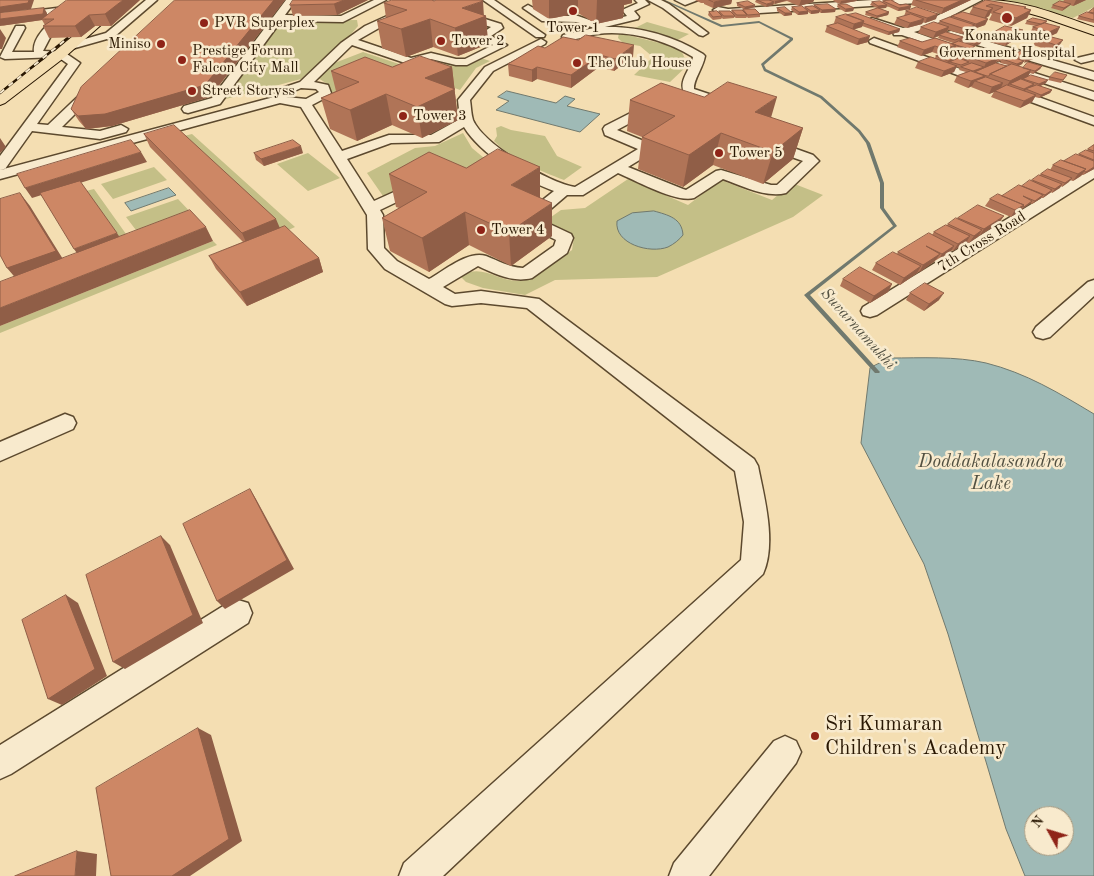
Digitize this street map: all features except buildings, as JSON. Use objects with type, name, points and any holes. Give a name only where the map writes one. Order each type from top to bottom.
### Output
[{"type":"main road","points":[[0,100],[64,50],[122,0]]},
{"type":"main road","points":[[994,0],[1092,28]]},
{"type":"main road","points":[[16,67],[80,7]]},
{"type":"street","points":[[2,57],[64,50],[110,35],[152,0]]},
{"type":"street","points":[[180,112],[216,101],[291,0]]},
{"type":"street","points":[[278,18],[344,18],[381,0]]},
{"type":"street","points":[[304,84],[359,34],[403,13],[446,0]]},
{"type":"street","points":[[488,0],[553,40]]},
{"type":"street","points":[[502,0],[553,40]]},
{"type":"street","points":[[467,120],[464,100],[489,69],[553,40],[606,28],[634,17],[628,10],[644,4],[640,0]]},
{"type":"street","points":[[653,0],[666,6],[703,33]]},
{"type":"street","points":[[680,0],[685,2],[693,0]]},
{"type":"street","points":[[755,0],[718,11],[809,8],[918,0]]},
{"type":"street","points":[[809,8],[834,0]]},
{"type":"street","points":[[977,0],[924,26],[870,38],[876,42],[1093,120]]},
{"type":"street","points":[[516,10],[544,6]]},
{"type":"street","points":[[34,52],[42,36],[49,28],[80,7]]},
{"type":"street","points":[[0,18],[80,7]]},
{"type":"street","points":[[528,8],[546,19],[578,19],[597,26],[633,32],[690,50],[699,56],[698,67],[687,83],[687,89],[742,109]]},
{"type":"street","points":[[403,13],[422,19]]},
{"type":"street","points":[[351,41],[411,62],[431,56],[461,63],[467,62],[502,45],[483,36],[498,28],[497,26],[466,16],[449,19]]},
{"type":"street","points":[[860,16],[966,54]]},
{"type":"street","points":[[1053,26],[1069,21]]},
{"type":"street","points":[[924,26],[1094,76]]},
{"type":"street","points":[[372,27],[387,32]]},
{"type":"street","points":[[2,57],[28,28]]},
{"type":"street","points":[[7,29],[49,28]]},
{"type":"street","points":[[377,50],[392,44]]},
{"type":"street","points":[[1015,53],[1029,46]]},
{"type":"street","points":[[0,166],[74,63],[64,50]]},
{"type":"street","points":[[1081,60],[1094,57]]},
{"type":"street","points":[[984,60],[1094,96]]},
{"type":"street","points":[[51,130],[100,82]]},
{"type":"street","points":[[0,176],[280,100],[292,103],[320,98],[325,93],[324,88],[304,84],[289,87],[280,93],[280,100]]},
{"type":"street","points":[[468,94],[451,102],[478,136],[498,155],[564,190],[578,192],[646,150],[646,147],[610,132],[610,129],[653,104],[668,107]]},
{"type":"street","points":[[304,102],[326,125],[340,157],[375,215],[376,249],[391,265],[452,300],[481,296],[532,303],[746,466],[756,522],[754,565],[417,876]]},
{"type":"street","points":[[712,113],[726,104]]},
{"type":"street","points":[[340,157],[389,139],[434,139],[467,120]]},
{"type":"street","points":[[28,128],[100,135],[136,125]]},
{"type":"street","points":[[618,168],[679,193],[689,195],[722,174],[770,190],[781,190],[812,161],[768,144],[767,140],[779,131]]},
{"type":"street","points":[[500,176],[517,166]]},
{"type":"street","name":"7th Cross Road","points":[[870,311],[1094,172]]},
{"type":"street","points":[[371,208],[430,181],[438,182]]},
{"type":"street","points":[[430,286],[471,262],[480,260],[505,272],[526,274],[541,264],[561,249],[565,238],[536,225],[530,221],[531,216],[564,190]]},
{"type":"street","points":[[1042,332],[1094,286]]},
{"type":"street","points":[[0,452],[65,423]]},
{"type":"street","points":[[0,763],[238,613]]},
{"type":"street","points":[[688,876],[785,752]]},
{"type":"shaded area","points":[[1004,0],[1094,0],[1094,7],[1073,18]]},
{"type":"shaded area","points":[[357,20],[358,26],[341,46],[301,79],[226,99],[280,21]]},
{"type":"shaded area","points":[[647,22],[689,34],[674,42],[631,30]]},
{"type":"shaded area","points":[[619,33],[680,48],[688,65],[670,82],[634,75],[653,57],[640,46],[623,43],[618,38]]},
{"type":"shaded area","points":[[363,52],[405,66],[435,59],[451,63],[481,58],[490,61],[476,68],[460,90],[428,78],[329,96],[331,91],[329,85],[318,78],[332,64]]},
{"type":"shaded area","points":[[501,126],[511,130],[545,136],[557,156],[582,167],[564,180],[527,164],[509,154],[494,141],[497,136],[496,128]]},
{"type":"shaded area","points":[[463,133],[472,148],[490,163],[464,176],[423,176],[383,196],[367,173],[415,148],[435,146]]},
{"type":"shaded area","points":[[192,134],[295,227],[282,233],[180,137]]},
{"type":"shaded area","points":[[308,153],[340,178],[308,191],[277,164]]},
{"type":"shaded area","points":[[154,167],[167,180],[113,199],[101,184]]},
{"type":"shaded area","points":[[628,179],[688,205],[721,180],[772,200],[792,183],[823,195],[793,217],[657,277],[555,280],[525,295],[483,288],[466,282],[461,277],[469,272],[476,271],[516,281],[525,280],[535,275],[572,250],[574,237],[544,222],[561,210],[585,208]]},
{"type":"shaded area","points":[[94,189],[131,241],[124,244],[86,191]]},
{"type":"shaded area","points":[[178,199],[196,218],[142,238],[126,217]]},
{"type":"shaded area","points":[[213,241],[217,245],[0,333],[0,326]]},
{"type":"water","points":[[507,91],[556,103],[565,96],[575,99],[567,106],[600,114],[580,132],[496,110],[509,101],[498,97]]},
{"type":"water","points":[[169,188],[176,195],[131,211],[125,203]]},
{"type":"water","points":[[654,211],[677,221],[683,235],[680,239],[668,247],[652,249],[635,245],[621,236],[617,221],[632,213]]},
{"type":"water","name":"Doddakalasandra Lake","points":[[890,358],[951,358],[1001,367],[1055,391],[1094,414],[1094,876],[1025,876],[1006,829],[948,634],[924,564],[861,443],[870,368]]},
{"type":"waterway","name":"Suvarnamukhi","points":[[663,0],[722,26],[759,22],[792,39],[762,65],[765,70],[821,97],[859,131],[868,143],[882,183],[882,208],[895,226],[807,295],[877,372]]},
{"type":"railway","points":[[0,93],[80,28]]},
{"type":"place","name":"Tower 1","points":[[573,11]]},
{"type":"place","name":"Konanakunte Government Hospital","points":[[1007,18]]},
{"type":"place","name":"PVR Superplex","points":[[204,23]]},
{"type":"place","name":"Tower 2","points":[[441,41]]},
{"type":"place","name":"Miniso","points":[[161,44]]},
{"type":"place","name":"Prestige Forum Falcon City Mall","points":[[182,60]]},
{"type":"place","name":"The Club House","points":[[577,63]]},
{"type":"place","name":"Street Storyss","points":[[192,91]]},
{"type":"place","name":"Tower 3","points":[[403,116]]},
{"type":"place","name":"Tower 5","points":[[719,153]]},
{"type":"place","name":"Tower 4","points":[[481,230]]},
{"type":"place","name":"Sri Kumaran Children's Academy","points":[[815,736]]}]
